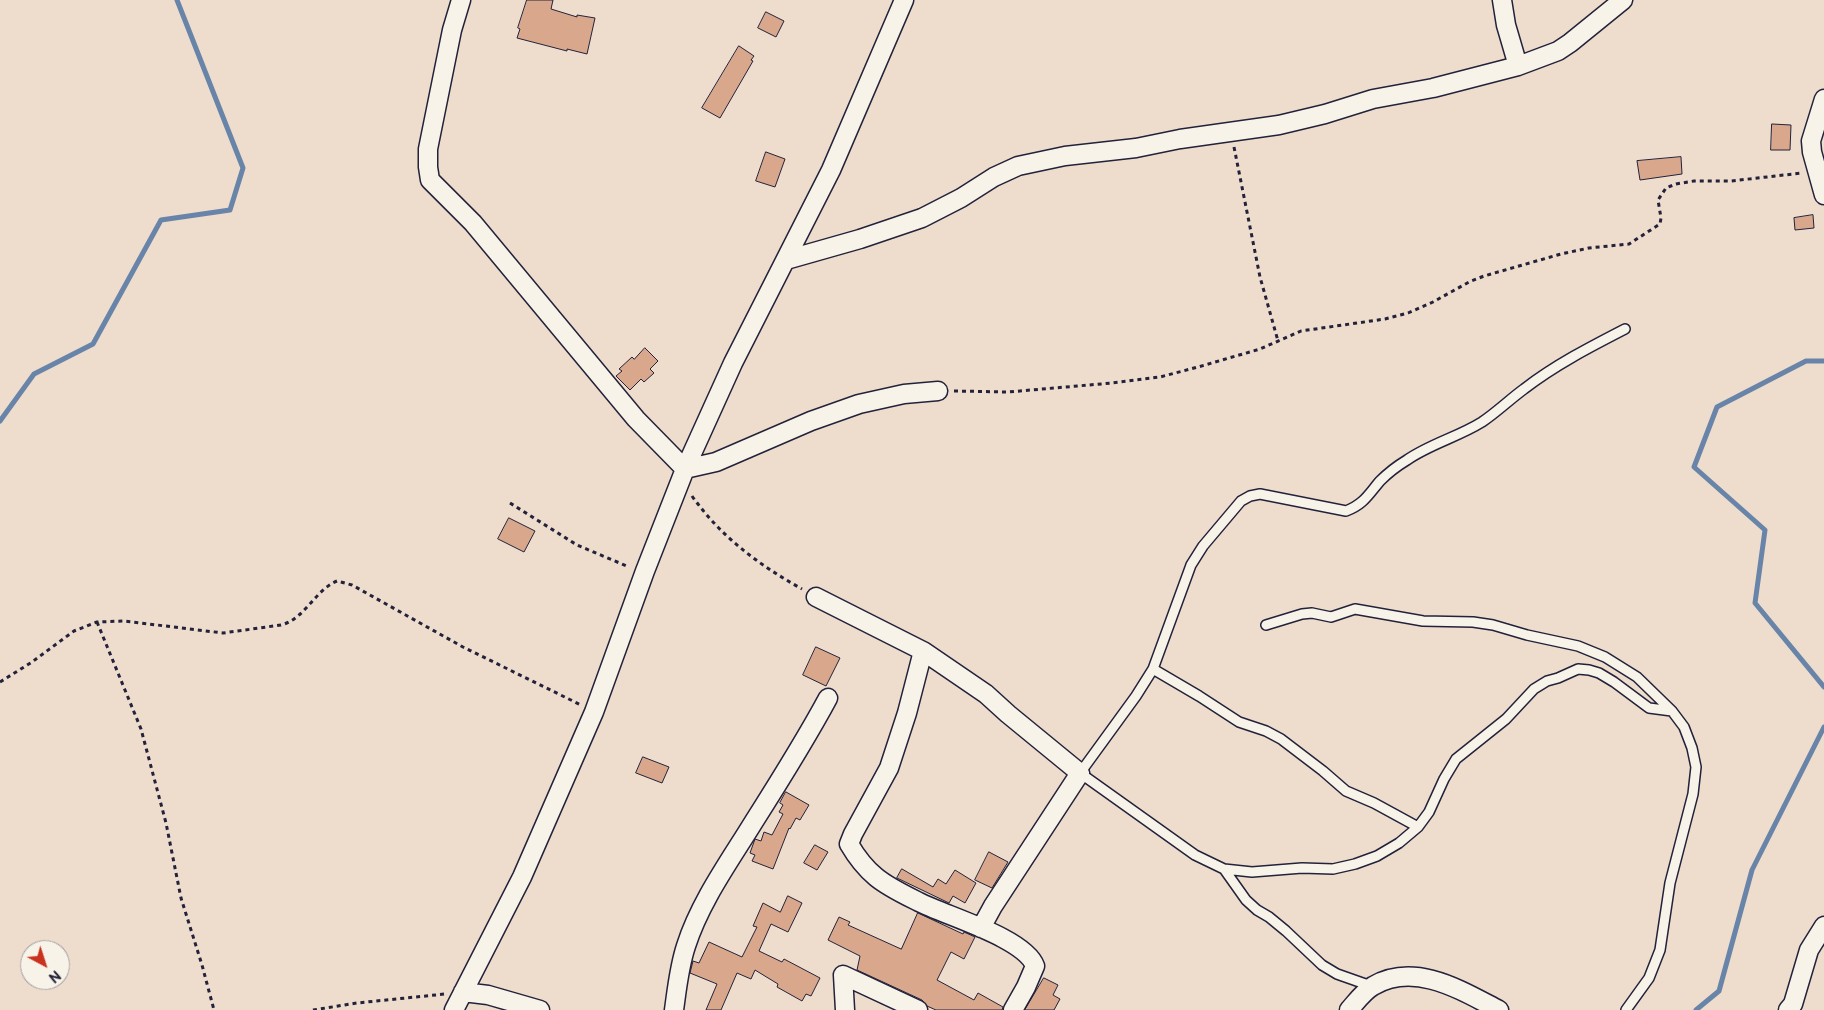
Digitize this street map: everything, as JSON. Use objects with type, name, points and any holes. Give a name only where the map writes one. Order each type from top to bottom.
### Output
[{"type":"street","points":[[461,0],[452,30],[428,149],[430,180],[472,224],[684,475]]},
{"type":"street","points":[[454,1010],[522,877],[594,712],[644,571],[733,363],[832,170],[904,0]]},
{"type":"street","points":[[1502,0],[1505,20],[1518,66]]},
{"type":"street","points":[[786,260],[860,239],[922,218],[961,198],[994,177],[1018,166],[1065,156],[1136,148],[1180,139],[1259,129],[1303,120],[1373,99],[1434,88],[1518,66],[1551,54],[1570,43],[1623,0]]},
{"type":"street","points":[[1824,99],[1811,142],[1816,171],[1824,195]]},
{"type":"street","points":[[684,475],[811,421],[859,404],[904,394],[938,391]]},
{"type":"street","points":[[816,597],[923,651],[986,694],[1080,773],[993,906],[982,928]]},
{"type":"street","points":[[923,651],[907,713],[889,768],[853,834],[850,844],[866,867],[883,882],[919,902],[996,934],[1027,954],[1035,966],[1013,1010]]},
{"type":"street","points":[[674,1010],[683,955],[695,922],[738,847],[807,738],[828,698]]},
{"type":"street","points":[[1788,1010],[1794,1004],[1808,950],[1824,926]]},
{"type":"street","points":[[845,1010],[843,975],[918,1010]]},
{"type":"street","points":[[1349,1010],[1373,986],[1396,977],[1422,978],[1450,985],[1499,1010]]},
{"type":"street","points":[[463,992],[488,995],[540,1010]]},
{"type":"lane","points":[[1625,328],[1557,366],[1480,423],[1457,436],[1413,455],[1394,468],[1358,506],[1346,511],[1260,494],[1250,496],[1241,501],[1203,546],[1191,564],[1153,669],[1136,696],[1080,773],[1195,855],[1224,869],[1252,872],[1302,868],[1333,869],[1377,856],[1399,843],[1418,827],[1429,812],[1444,778],[1456,759],[1468,747],[1506,718],[1534,689],[1547,681],[1578,669],[1589,670],[1599,673],[1614,682],[1649,708],[1672,711]]},
{"type":"lane","points":[[1266,625],[1302,614],[1312,613],[1331,617],[1355,610],[1423,621],[1493,624],[1527,635],[1578,646],[1605,657],[1637,677],[1672,711],[1684,726],[1692,748],[1696,767],[1693,794],[1670,883],[1660,950],[1649,978],[1626,1010]]},
{"type":"lane","points":[[1153,669],[1239,722],[1266,731],[1281,739],[1346,791],[1374,803],[1418,827]]},
{"type":"lane","points":[[1224,869],[1246,900],[1286,931],[1322,965],[1337,974],[1373,986]]},
{"type":"path","points":[[1231,132],[1260,277],[1278,342]]},
{"type":"path","points":[[938,391],[1008,392],[1141,380],[1198,367],[1278,342],[1301,331],[1385,319],[1408,313],[1433,302],[1469,282],[1560,254],[1589,248],[1629,244],[1658,226],[1661,221],[1658,200],[1666,188],[1676,184],[1694,181],[1731,181],[1816,171]]},
{"type":"path","points":[[684,475],[701,508],[726,536],[777,575],[816,597]]},
{"type":"path","points":[[510,503],[577,545],[619,564],[644,571]]},
{"type":"path","points":[[0,682],[32,662],[74,631],[97,622],[124,621],[222,633],[287,624],[324,588],[337,581],[352,585],[463,647],[594,712]]},
{"type":"path","points":[[97,622],[141,729],[166,823],[181,898],[214,1010]]},
{"type":"path","points":[[313,1010],[357,1003],[463,992]]},
{"type":"building","points":[[527,0],[553,0],[551,9],[577,17],[577,15],[595,18],[587,54],[567,49],[567,51],[517,38],[520,29],[518,28]]},
{"type":"building","points":[[766,12],[784,21],[776,37],[758,28]]},
{"type":"building","points":[[739,46],[754,56],[751,60],[753,61],[720,118],[702,108]]},
{"type":"building","points":[[1772,124],[1791,125],[1790,150],[1771,150]]},
{"type":"building","points":[[766,152],[785,159],[775,187],[756,181]]},
{"type":"building","points":[[1681,157],[1682,174],[1640,180],[1637,161]]},
{"type":"building","points":[[1813,215],[1814,228],[1795,230],[1794,218]]},
{"type":"building","points":[[645,348],[658,361],[650,369],[654,373],[644,382],[641,379],[630,390],[616,376],[622,371],[619,369],[632,357],[634,359]]},
{"type":"building","points":[[509,518],[535,531],[524,552],[498,539]]},
{"type":"building","points":[[816,647],[840,658],[826,686],[803,675]]},
{"type":"building","points":[[643,757],[669,767],[662,783],[636,773]]},
{"type":"building","points":[[786,792],[809,805],[800,820],[796,818],[789,828],[773,869],[752,861],[755,855],[750,853],[755,839],[761,841],[764,832],[772,835],[783,814],[779,812],[783,805],[780,803]]},
{"type":"building","points":[[815,845],[828,852],[817,870],[804,863]]},
{"type":"building","points":[[989,852],[1008,862],[992,888],[975,880]]},
{"type":"building","points":[[902,869],[933,887],[938,879],[946,884],[955,870],[976,883],[965,903],[953,896],[949,903],[897,878]]},
{"type":"building","points":[[788,896],[802,903],[788,932],[771,924],[759,951],[782,962],[784,959],[820,978],[811,996],[806,994],[802,1001],[777,987],[778,984],[755,970],[751,979],[737,973],[721,1010],[706,1010],[717,984],[690,973],[693,961],[699,963],[709,942],[742,957],[757,927],[753,926],[763,903],[780,912]]},
{"type":"building","points":[[918,913],[963,934],[964,932],[975,937],[964,959],[951,952],[937,980],[974,1000],[978,993],[1003,1007],[1002,1010],[936,1010],[927,1006],[922,1000],[857,970],[860,956],[828,940],[839,917],[850,922],[848,925],[901,949]]},
{"type":"building","points":[[1044,978],[1058,985],[1053,995],[1060,999],[1054,1010],[1025,1010]]},
{"type":"waterway","points":[[0,421],[34,374],[93,344],[161,220],[230,210],[243,168],[177,0]]},
{"type":"waterway","points":[[1824,361],[1806,361],[1717,407],[1694,467],[1765,530],[1755,603],[1824,687]]},
{"type":"waterway","points":[[1696,1010],[1719,991],[1752,870],[1824,727]]}]
